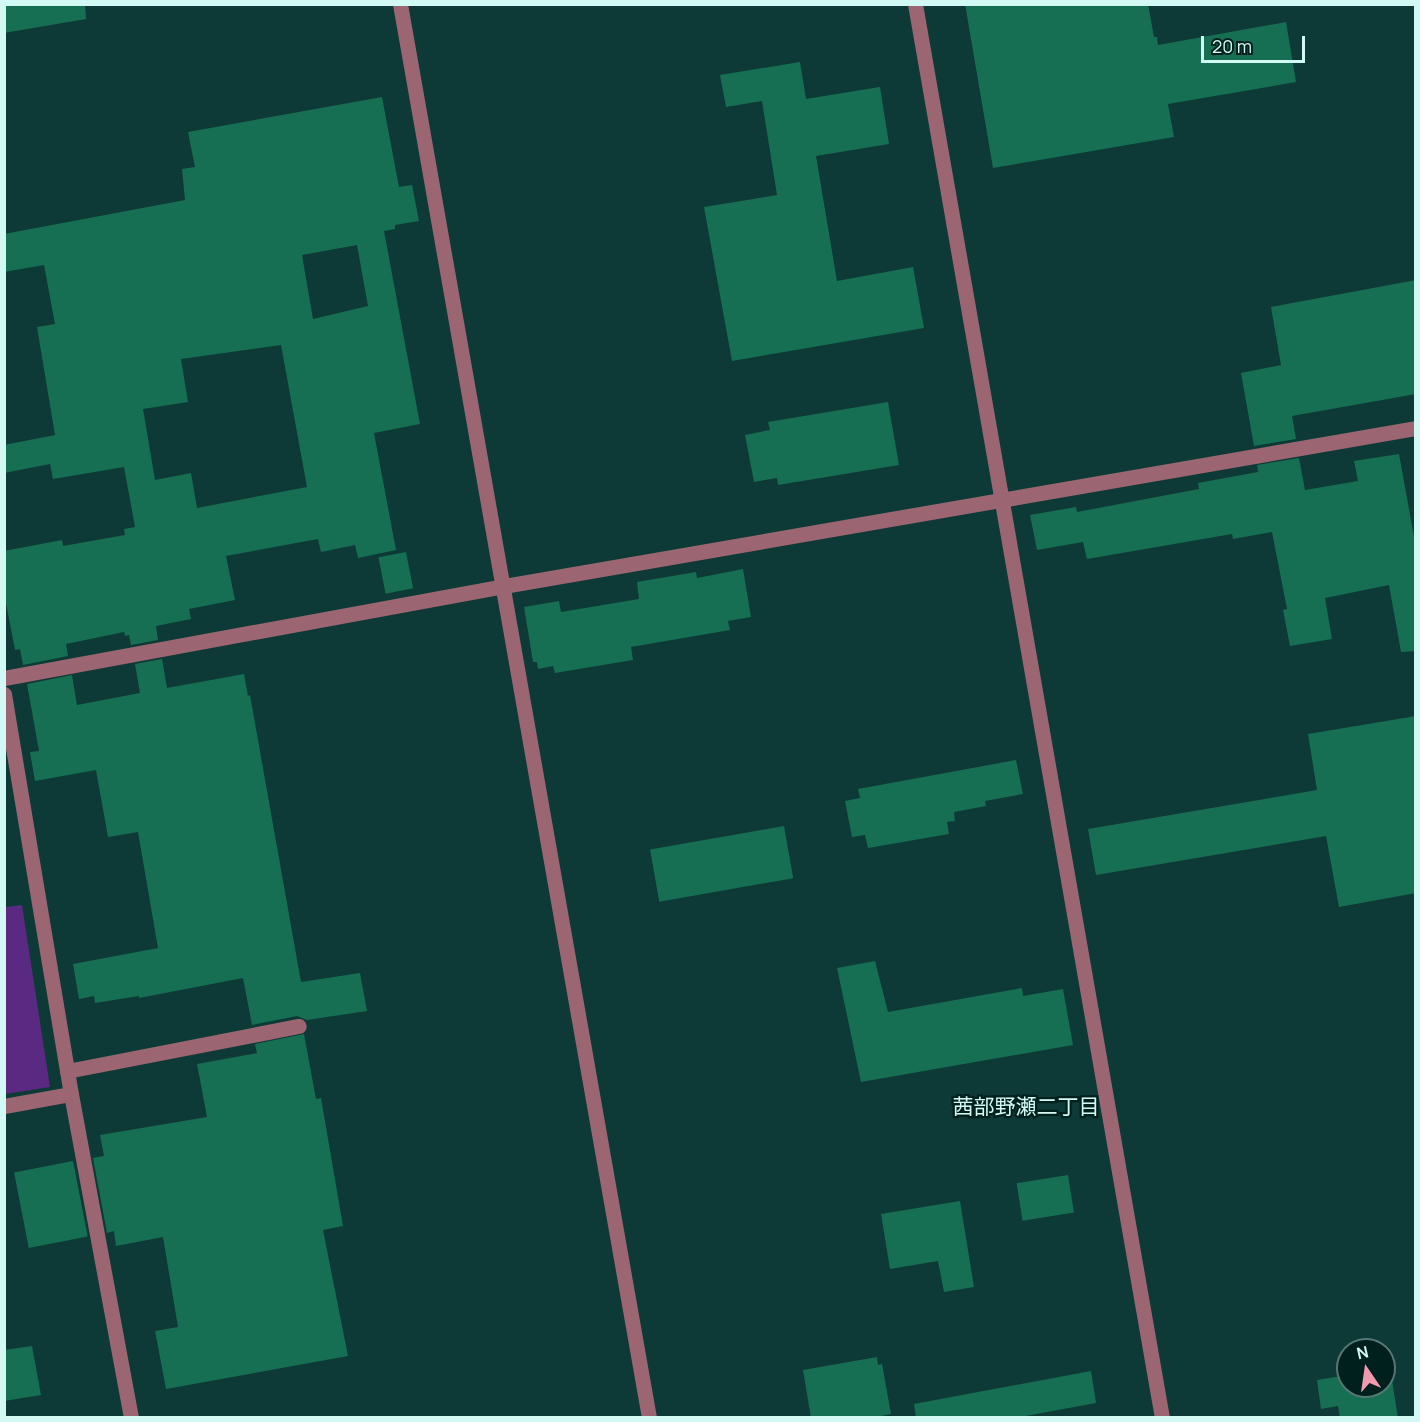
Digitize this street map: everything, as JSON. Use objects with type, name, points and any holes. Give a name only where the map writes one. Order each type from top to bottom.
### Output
[{"type":"street","points":[[400,4],[649,1418]]},
{"type":"street","points":[[915,4],[1161,1418]]},
{"type":"street","points":[[4,678],[504,586],[1416,428]]},
{"type":"street","points":[[4,694],[71,1094],[131,1418]]},
{"type":"street","points":[[67,1071],[298,1026]]},
{"type":"street","points":[[4,1106],[71,1094]]},
{"type":"shaded area","points":[[22,905],[50,1087],[5,1094],[5,907]]},
{"type":"building","points":[[4,4],[85,4],[86,19],[4,33]]},
{"type":"building","points":[[965,4],[1148,4],[1154,37],[1157,37],[1158,45],[1286,22],[1296,82],[1168,104],[1174,137],[993,168]]},
{"type":"building","points":[[800,62],[806,99],[880,87],[889,144],[816,156],[837,281],[913,267],[924,328],[732,361],[704,207],[777,195],[762,101],[726,107],[720,75]]},
{"type":"building","points":[[382,97],[399,187],[412,185],[419,221],[395,225],[395,229],[384,231],[420,424],[374,433],[396,550],[358,558],[355,545],[321,552],[318,539],[226,556],[235,600],[189,609],[191,619],[156,626],[158,640],[131,645],[129,635],[125,636],[124,632],[66,644],[68,656],[23,665],[20,649],[15,650],[4,593],[4,551],[62,540],[63,546],[125,535],[124,529],[135,527],[124,467],[53,479],[50,464],[4,473],[4,445],[55,435],[37,327],[55,324],[44,265],[4,272],[4,234],[185,200],[182,169],[195,167],[188,132]],"holes":[[[357,245],[368,306],[313,319],[302,255]],[[281,345],[307,487],[197,508],[191,473],[155,480],[143,409],[188,402],[181,359]]]},
{"type":"building","points":[[1416,280],[1416,394],[1292,416],[1296,439],[1254,446],[1241,373],[1281,365],[1271,307]]},
{"type":"building","points":[[888,402],[899,465],[778,485],[777,478],[754,482],[745,435],[770,430],[768,422]]},
{"type":"building","points":[[1399,454],[1416,548],[1416,651],[1401,652],[1389,585],[1325,598],[1332,639],[1290,646],[1283,610],[1287,609],[1272,532],[1233,539],[1232,534],[1087,559],[1083,542],[1037,550],[1030,515],[1076,507],[1077,512],[1199,489],[1198,483],[1258,472],[1257,465],[1299,458],[1305,490],[1358,481],[1354,461]]},
{"type":"building","points":[[406,552],[413,588],[386,594],[379,557]]},
{"type":"building","points":[[743,569],[751,617],[728,621],[730,630],[631,647],[633,660],[555,673],[553,666],[538,669],[537,662],[533,662],[524,607],[559,601],[561,612],[639,599],[637,582],[696,572],[697,578]]},
{"type":"building","points":[[162,659],[167,688],[244,674],[248,696],[250,695],[301,982],[360,973],[367,1011],[307,1020],[297,1016],[252,1025],[243,978],[139,998],[139,996],[95,1003],[94,996],[79,999],[73,964],[158,948],[138,832],[108,837],[96,770],[35,781],[30,752],[39,751],[27,684],[72,675],[77,705],[140,693],[135,664]]},
{"type":"building","points":[[1416,716],[1416,893],[1339,907],[1326,836],[1096,875],[1088,829],[1317,790],[1308,734]]},
{"type":"building","points":[[1016,760],[1023,794],[985,801],[986,806],[954,812],[955,821],[947,822],[949,834],[868,848],[865,835],[852,837],[845,801],[860,798],[858,789]]},
{"type":"building","points":[[784,826],[793,878],[659,902],[650,850]]},
{"type":"building","points":[[875,961],[888,1012],[1022,988],[1023,996],[1063,989],[1073,1045],[861,1082],[837,968]]},
{"type":"building","points":[[304,1034],[316,1099],[321,1098],[343,1226],[323,1230],[348,1356],[166,1389],[155,1331],[178,1327],[163,1237],[116,1246],[114,1231],[107,1233],[93,1158],[104,1156],[100,1135],[207,1117],[197,1064],[257,1053],[255,1044]]},
{"type":"building","points":[[73,1161],[88,1237],[29,1248],[14,1172]]},
{"type":"building","points":[[1068,1175],[1074,1213],[1023,1221],[1017,1183]]},
{"type":"building","points":[[960,1201],[974,1287],[944,1292],[938,1261],[890,1269],[881,1214]]},
{"type":"building","points":[[32,1346],[41,1395],[4,1401],[4,1350]]},
{"type":"building","points":[[877,1357],[878,1365],[882,1364],[891,1414],[872,1418],[811,1418],[803,1370]]},
{"type":"building","points":[[1091,1371],[1096,1403],[1014,1418],[916,1418],[914,1404]]},
{"type":"building","points":[[1336,1377],[1336,1398],[1395,1398],[1398,1418],[1340,1418],[1338,1406],[1321,1409],[1317,1380]]},
{"type":"district","name":"茜部野瀬二丁目","points":[[1026,1106]]}]
